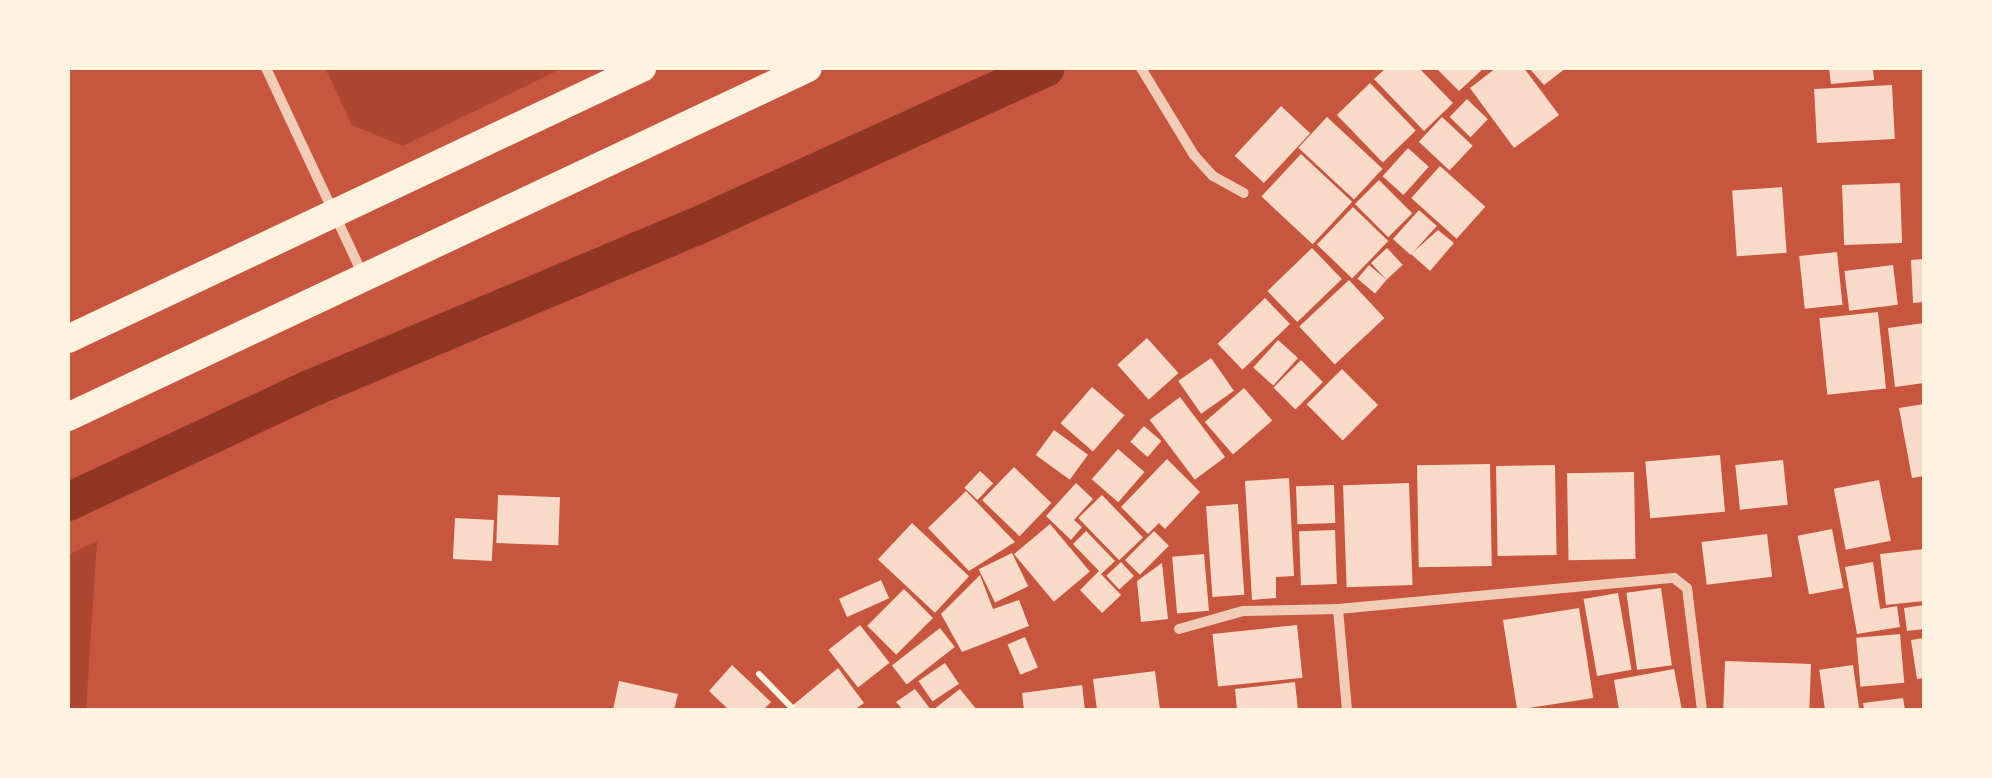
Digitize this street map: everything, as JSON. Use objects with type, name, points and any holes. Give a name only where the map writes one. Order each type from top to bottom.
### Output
[{"type":"highway","points":[[68,339],[642,68]]},
{"type":"highway","points":[[68,416],[808,68]]},
{"type":"street","points":[[266,68],[364,278]]},
{"type":"street","points":[[1141,68],[1194,156],[1213,176],[1244,194]]},
{"type":"street","points":[[1179,628],[1243,611],[1338,609],[1674,578],[1686,588],[1702,710]]},
{"type":"street","points":[[1338,609],[1346,710]]},
{"type":"path","points":[[758,674],[794,710]]},
{"type":"shaded area","points":[[325,68],[563,68],[403,146],[352,125]]},
{"type":"shaded area","points":[[97,541],[86,710],[68,710],[68,555]]},
{"type":"building","points":[[1386,68],[1419,68],[1453,103],[1424,131],[1374,79]]},
{"type":"building","points":[[1436,68],[1484,68],[1459,91]]},
{"type":"building","points":[[1496,68],[1524,68],[1559,115],[1514,148],[1470,88]]},
{"type":"building","points":[[1529,68],[1566,68],[1544,85]]},
{"type":"building","points":[[1829,68],[1873,68],[1874,80],[1831,84]]},
{"type":"building","points":[[1370,83],[1416,130],[1383,162],[1337,115]]},
{"type":"building","points":[[1892,85],[1895,139],[1817,143],[1814,89]]},
{"type":"building","points":[[1467,99],[1488,119],[1470,137],[1450,117]]},
{"type":"building","points":[[1281,106],[1310,133],[1264,183],[1235,156]]},
{"type":"building","points":[[1327,117],[1383,169],[1354,200],[1298,148]]},
{"type":"building","points":[[1442,117],[1473,146],[1450,171],[1419,142]]},
{"type":"building","points":[[1408,148],[1429,167],[1403,195],[1383,176]]},
{"type":"building","points":[[1301,154],[1352,202],[1313,244],[1261,196]]},
{"type":"building","points":[[1440,166],[1485,207],[1457,239],[1411,198]]},
{"type":"building","points":[[1379,180],[1412,213],[1388,237],[1355,204]]},
{"type":"building","points":[[1900,183],[1902,243],[1844,245],[1842,185]]},
{"type":"building","points":[[1782,187],[1787,253],[1737,256],[1732,190]]},
{"type":"building","points":[[1353,207],[1388,241],[1352,278],[1317,244]]},
{"type":"building","points":[[1419,210],[1437,226],[1411,255],[1393,239]]},
{"type":"building","points":[[1438,230],[1454,243],[1430,271],[1411,254]]},
{"type":"building","points":[[1312,248],[1342,279],[1297,322],[1267,291]]},
{"type":"building","points":[[1387,248],[1403,265],[1387,280],[1371,263]]},
{"type":"building","points":[[1837,252],[1843,305],[1805,309],[1799,256]]},
{"type":"building","points":[[1924,259],[1924,302],[1913,303],[1911,260]]},
{"type":"building","points":[[1369,265],[1387,280],[1375,294],[1357,279]]},
{"type":"building","points":[[1893,265],[1898,305],[1849,311],[1844,271]]},
{"type":"building","points":[[1349,280],[1384,318],[1335,364],[1299,326]]},
{"type":"building","points":[[1265,298],[1290,324],[1243,370],[1218,344]]},
{"type":"building","points":[[1878,312],[1886,389],[1827,395],[1819,318]]},
{"type":"building","points":[[1924,323],[1924,383],[1895,387],[1888,328]]},
{"type":"building","points":[[1147,338],[1178,373],[1149,400],[1117,365]]},
{"type":"building","points":[[1278,340],[1298,358],[1273,386],[1253,367]]},
{"type":"building","points":[[1211,358],[1234,391],[1201,414],[1178,381]]},
{"type":"building","points":[[1301,360],[1323,382],[1295,409],[1273,388]]},
{"type":"building","points":[[1342,369],[1378,405],[1343,440],[1307,404]]},
{"type":"building","points":[[1092,387],[1124,415],[1093,451],[1061,423]]},
{"type":"building","points":[[1244,388],[1272,420],[1233,455],[1205,422]]},
{"type":"building","points":[[1180,397],[1225,457],[1195,480],[1150,420]]},
{"type":"building","points":[[1924,404],[1924,476],[1912,478],[1899,408]]},
{"type":"building","points":[[1144,426],[1161,441],[1148,457],[1130,442]]},
{"type":"building","points":[[1054,430],[1088,455],[1070,480],[1036,455]]},
{"type":"building","points":[[1118,449],[1144,472],[1118,502],[1092,479]]},
{"type":"building","points":[[1720,455],[1725,512],[1650,518],[1645,462]]},
{"type":"building","points":[[1167,459],[1200,492],[1165,529],[1159,523],[1148,534],[1121,507]]},
{"type":"building","points":[[1783,460],[1788,505],[1740,510],[1735,465]]},
{"type":"building","points":[[1490,464],[1492,566],[1419,567],[1417,465]]},
{"type":"building","points":[[1555,465],[1557,555],[1498,556],[1496,466]]},
{"type":"building","points":[[1014,467],[1051,503],[1019,536],[982,500]]},
{"type":"building","points":[[980,471],[993,483],[977,500],[964,488]]},
{"type":"building","points":[[1634,472],[1636,559],[1569,560],[1567,473]]},
{"type":"building","points":[[1289,478],[1294,576],[1276,577],[1276,598],[1252,600],[1245,481]]},
{"type":"building","points":[[1879,480],[1891,541],[1846,550],[1834,489]]},
{"type":"building","points":[[1076,483],[1093,499],[1074,520],[1082,527],[1071,540],[1046,516]]},
{"type":"building","points":[[1409,483],[1413,585],[1347,587],[1343,485]]},
{"type":"building","points":[[1334,485],[1335,523],[1297,524],[1296,486]]},
{"type":"building","points":[[966,491],[1015,542],[969,571],[928,528]]},
{"type":"building","points":[[498,495],[560,497],[558,545],[496,543]]},
{"type":"building","points":[[1102,495],[1143,537],[1119,560],[1078,518]]},
{"type":"building","points":[[1238,504],[1244,595],[1212,597],[1206,506]]},
{"type":"building","points":[[455,518],[494,520],[492,561],[453,559]]},
{"type":"building","points":[[912,523],[969,576],[935,613],[878,560]]},
{"type":"building","points":[[1050,524],[1090,571],[1054,602],[1014,554]]},
{"type":"building","points":[[1832,529],[1843,588],[1809,595],[1798,536]]},
{"type":"building","points":[[1335,530],[1337,584],[1301,585],[1299,531]]},
{"type":"building","points":[[1086,531],[1115,561],[1101,574],[1121,595],[1102,613],[1080,590],[1099,571],[1073,544]]},
{"type":"building","points":[[1154,531],[1169,546],[1140,575],[1125,560]]},
{"type":"building","points":[[1767,534],[1772,577],[1707,585],[1701,542]]},
{"type":"building","points":[[1924,549],[1924,601],[1886,605],[1880,554]]},
{"type":"building","points":[[1012,553],[1028,586],[995,602],[979,569]]},
{"type":"building","points":[[1204,554],[1209,611],[1177,614],[1172,557]]},
{"type":"building","points":[[1121,562],[1134,576],[1119,590],[1106,576]]},
{"type":"building","points":[[1873,562],[1880,609],[1897,606],[1900,627],[1857,634],[1845,567]]},
{"type":"building","points":[[1162,563],[1168,619],[1141,622],[1137,581]]},
{"type":"building","points":[[980,575],[993,609],[1019,600],[1029,626],[962,652],[941,614]]},
{"type":"building","points":[[881,580],[889,598],[847,617],[839,599]]},
{"type":"building","points":[[1661,588],[1672,665],[1637,670],[1626,593]]},
{"type":"building","points":[[904,589],[933,618],[896,655],[867,626]]},
{"type":"building","points":[[1618,593],[1632,670],[1597,676],[1584,599]]},
{"type":"building","points":[[1924,605],[1924,629],[1907,631],[1904,608]]},
{"type":"building","points":[[1579,608],[1593,698],[1517,710],[1503,620]]},
{"type":"building","points":[[860,625],[890,663],[858,687],[828,650]]},
{"type":"building","points":[[1297,625],[1303,678],[1218,687],[1212,634]]},
{"type":"building","points":[[940,628],[955,647],[907,684],[892,666]]},
{"type":"building","points":[[1900,634],[1904,683],[1860,687],[1856,638]]},
{"type":"building","points":[[1025,637],[1038,667],[1020,675],[1008,644]]},
{"type":"building","points":[[1924,638],[1924,678],[1917,679],[1911,640]]},
{"type":"building","points":[[1725,661],[1811,664],[1809,710],[1723,710]]},
{"type":"building","points":[[945,663],[959,684],[932,702],[918,681]]},
{"type":"building","points":[[732,665],[771,702],[763,710],[729,710],[709,691]]},
{"type":"building","points":[[1853,665],[1859,710],[1825,710],[1819,670]]},
{"type":"building","points":[[838,668],[864,703],[854,710],[787,710]]},
{"type":"building","points":[[1674,669],[1682,710],[1619,710],[1614,680]]},
{"type":"building","points":[[1155,671],[1160,710],[1097,710],[1093,679]]},
{"type":"building","points":[[619,681],[678,694],[674,710],[613,710]]},
{"type":"building","points":[[1295,682],[1298,710],[1237,710],[1235,689]]},
{"type":"building","points":[[1082,685],[1085,710],[1024,710],[1022,693]]},
{"type":"building","points":[[915,689],[931,710],[903,710],[896,702]]},
{"type":"building","points":[[960,689],[977,710],[933,710]]},
{"type":"building","points":[[1903,698],[1905,710],[1864,710],[1863,703]]},
{"type":"waterway","points":[[68,502],[307,390],[695,227],[1046,68]]}]
